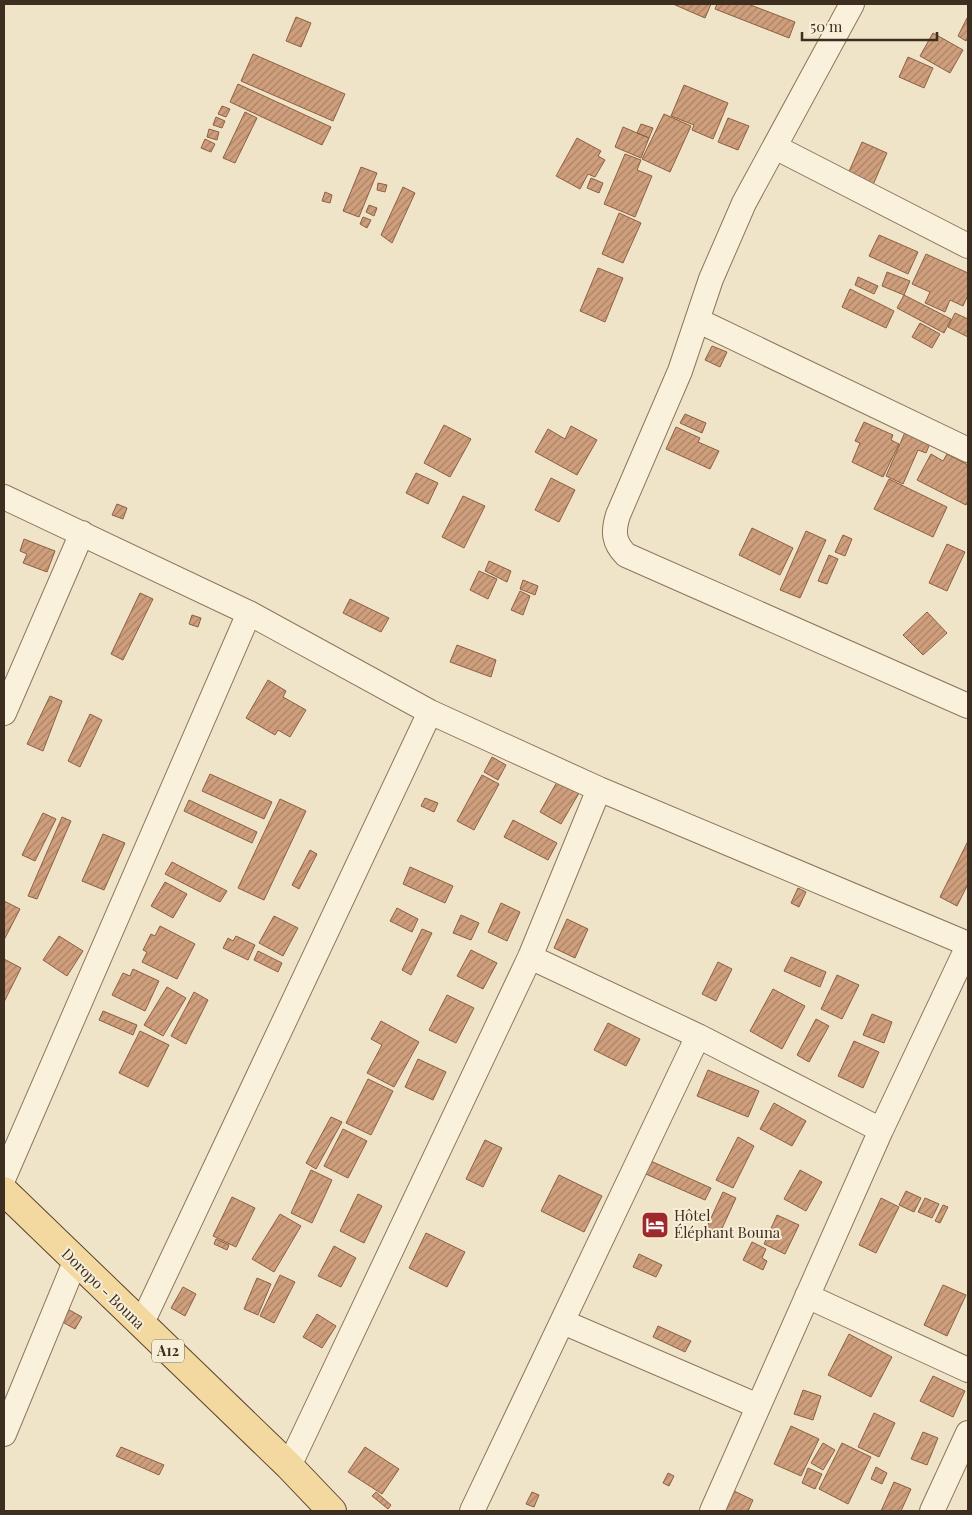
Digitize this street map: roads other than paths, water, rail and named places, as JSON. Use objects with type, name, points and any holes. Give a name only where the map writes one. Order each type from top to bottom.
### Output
[{"type":"main road","name":"Doropo - Bouna","points":[[4,1191],[140,1325],[289,1466],[332,1511]]},
{"type":"street","points":[[852,4],[744,203],[726,241],[711,279],[699,321],[649,447],[618,514],[613,530],[618,547],[626,555],[968,706]]},
{"type":"street","points":[[775,146],[968,246]]},
{"type":"street","points":[[699,321],[968,450]]},
{"type":"street","points":[[4,497],[249,613],[430,712],[599,789],[968,945],[881,1130],[712,1511]]},
{"type":"street","points":[[4,714],[82,533]]},
{"type":"street","points":[[4,1178],[249,613]]},
{"type":"street","points":[[140,1325],[430,712]]},
{"type":"street","points":[[289,1466],[530,957],[599,789]]},
{"type":"street","points":[[530,957],[698,1036],[881,1130]]},
{"type":"street","points":[[472,1511],[698,1036]]},
{"type":"street","points":[[4,1434],[75,1262]]},
{"type":"street","points":[[807,1296],[968,1370]]},
{"type":"street","points":[[563,1322],[758,1406]]},
{"type":"street","points":[[932,1511],[968,1434]]},
{"type":"place","name":"Hôtel Éléphant Bouna","points":[[655,1225]]}]
